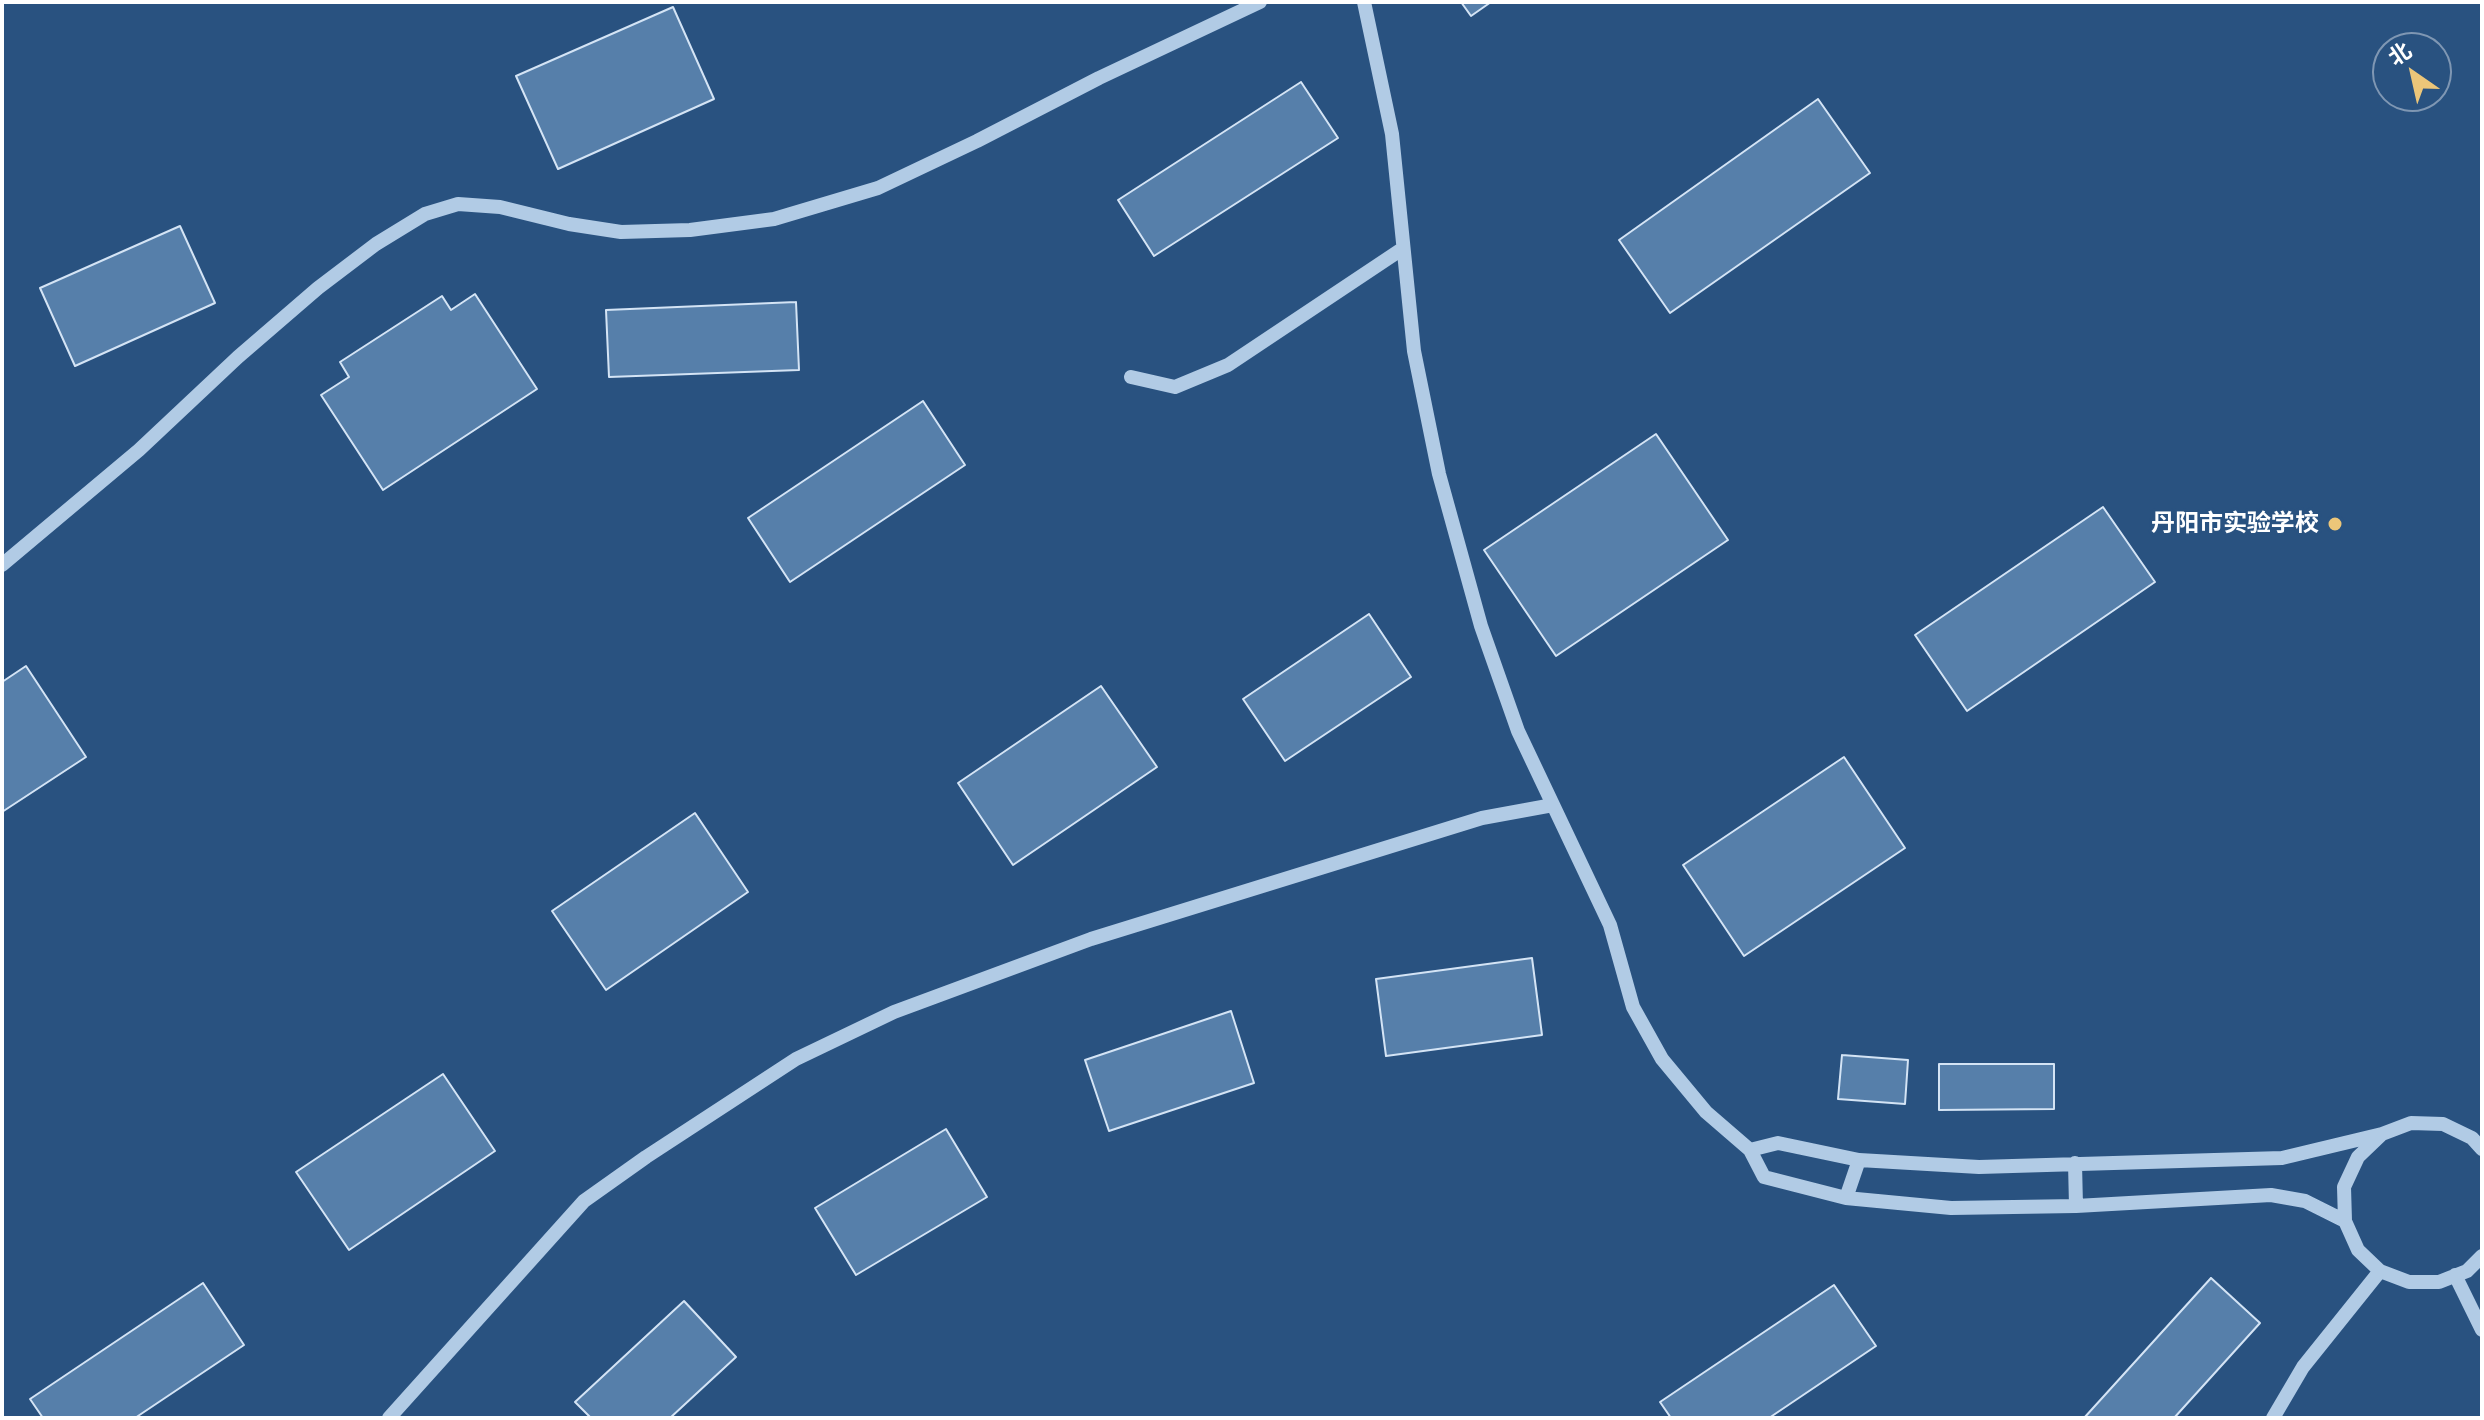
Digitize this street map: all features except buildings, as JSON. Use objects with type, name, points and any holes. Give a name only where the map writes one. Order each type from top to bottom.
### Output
[{"type":"street","points":[[2,565],[139,450],[238,357],[318,288],[376,244],[425,214],[458,204],[500,207],[569,224],[621,232],[690,230],[774,219],[878,188],[1260,2]]},
{"type":"street","points":[[1364,2],[1392,134],[1414,351],[1439,474],[1481,626],[1518,731],[1610,925],[1633,1007],[1662,1059],[1706,1112],[1750,1150],[1764,1177],[1846,1198],[1951,1208],[2076,1206],[2271,1195],[2305,1201],[2345,1221]]},
{"type":"street","points":[[1131,377],[1175,387],[1228,365],[1402,249]]},
{"type":"street","points":[[389,1418],[584,1201],[796,1059],[894,1012],[1091,939],[1482,818],[1553,805]]},
{"type":"street","points":[[1750,1150],[1778,1143],[1859,1160],[1979,1167],[2282,1158],[2382,1134],[2411,1123],[2443,1124],[2472,1138],[2482,1149]]},
{"type":"street","points":[[2382,1134],[2358,1157],[2344,1187],[2345,1221],[2358,1250],[2380,1271],[2409,1282],[2439,1282],[2467,1271],[2482,1256]]},
{"type":"street","points":[[1846,1198],[1859,1160]]},
{"type":"street","points":[[2075,1163],[2076,1206]]},
{"type":"street","points":[[2273,1418],[2303,1367],[2380,1271]]},
{"type":"street","points":[[2455,1275],[2482,1330]]},
{"type":"place","name":"丹阳市实验学校","points":[[2335,524]]}]
